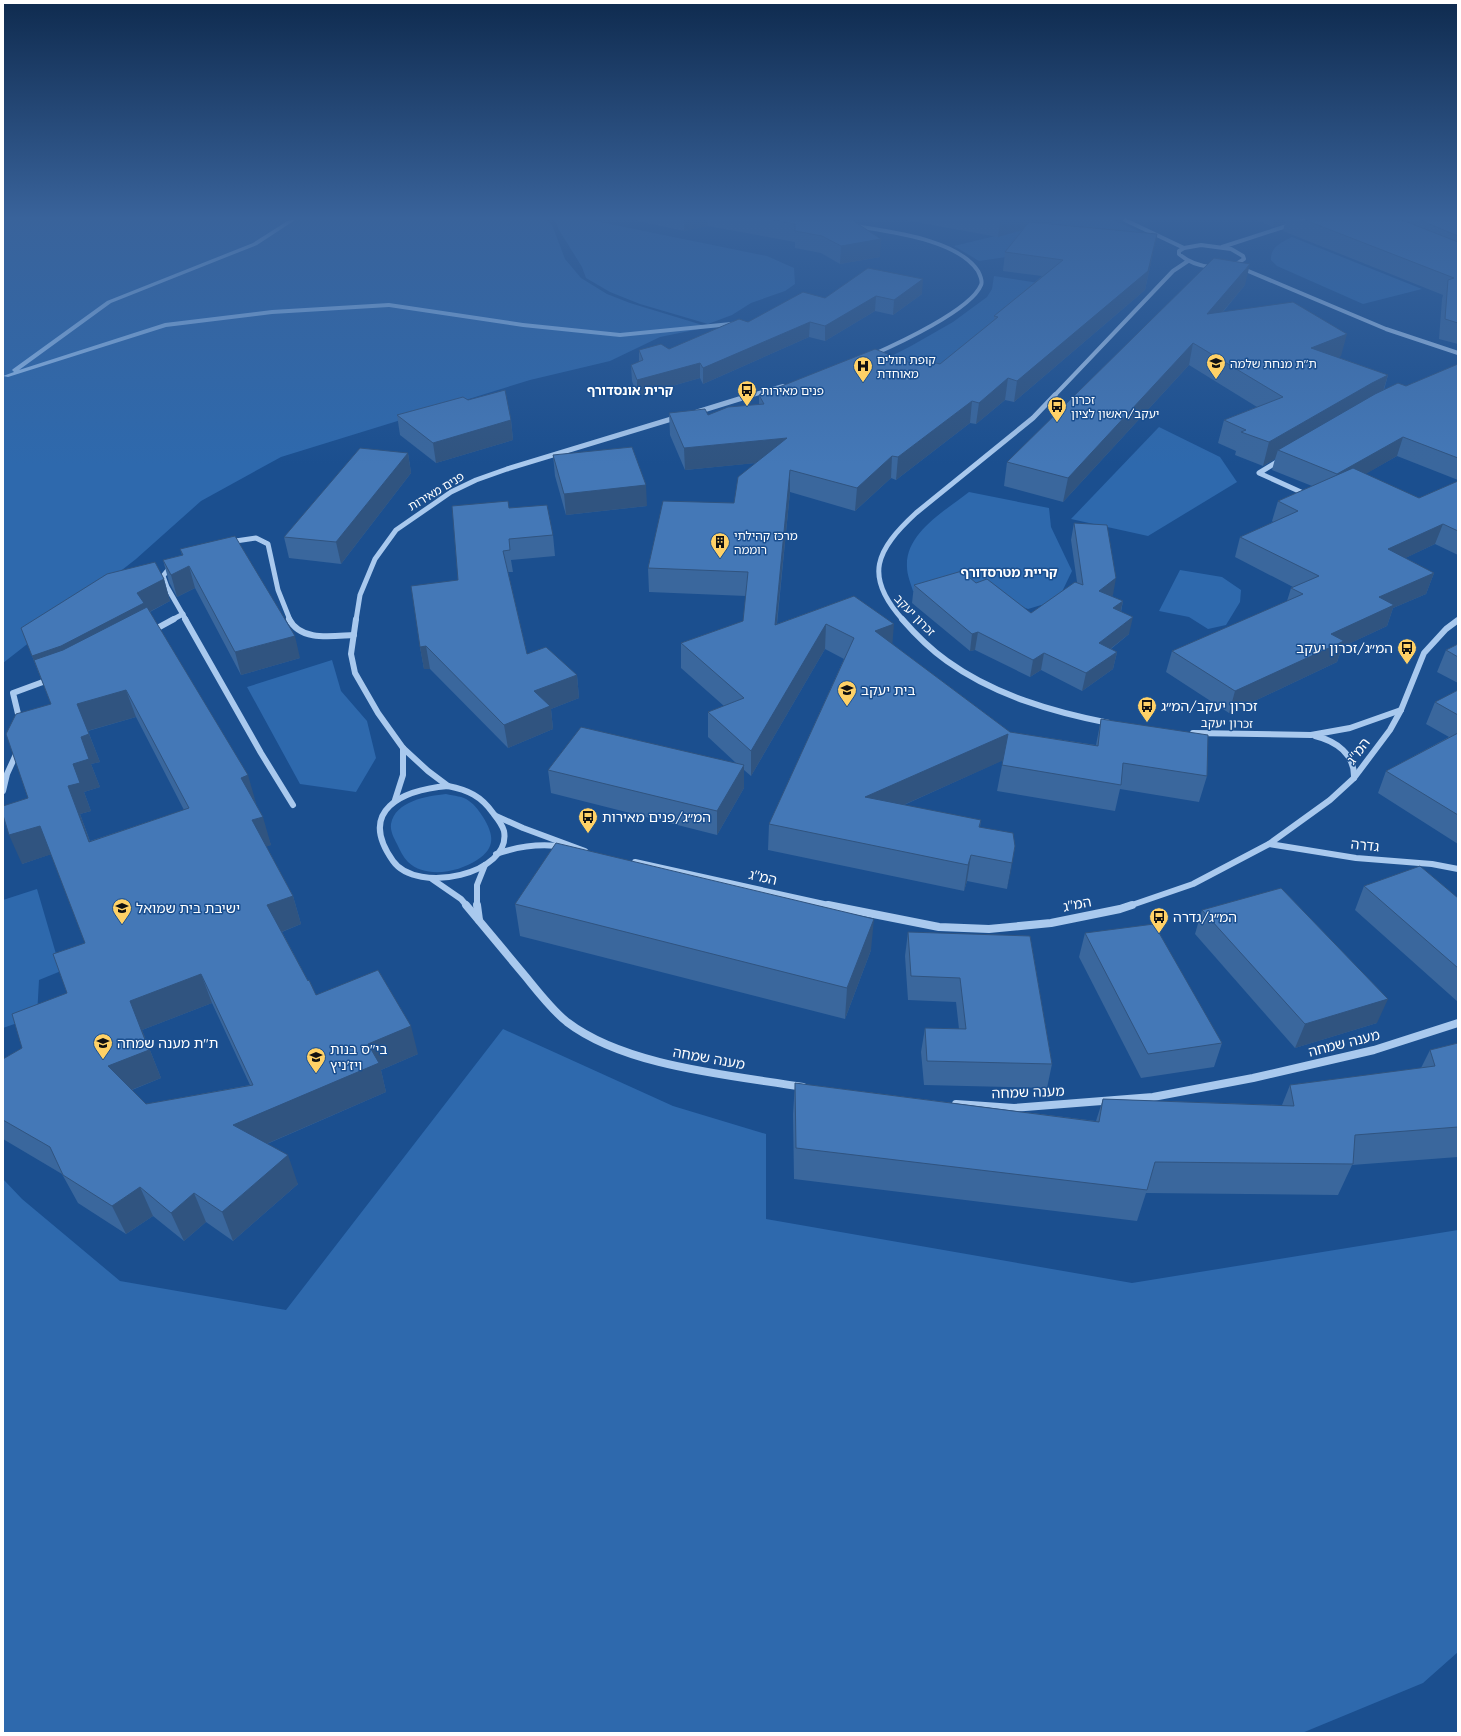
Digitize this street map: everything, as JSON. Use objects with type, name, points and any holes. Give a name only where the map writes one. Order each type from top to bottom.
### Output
[{"type":"street","points":[[865,358],[908,339],[968,301]]},
{"type":"street","name":"זכרון יעקב","points":[[1115,724],[1063,712],[1015,696],[952,664],[924,642],[897,615],[883,597],[878,579],[880,564],[899,528],[925,505],[1033,418],[1144,301]]},
{"type":"street","points":[[1318,301],[1360,319],[1458,353]]},
{"type":"street","points":[[695,412],[791,384]]},
{"type":"street","name":"פנים מאירות","points":[[448,786],[428,771],[403,748],[378,713],[355,673],[351,654],[360,595],[375,560],[396,530],[451,492],[490,475],[687,415]]},
{"type":"street","points":[[1286,457],[1259,473],[1301,492]]},
{"type":"street","points":[[220,544],[239,539],[256,538],[268,544],[270,559],[285,612],[296,630],[310,635],[354,635]]},
{"type":"street","points":[[178,561],[171,565],[163,576],[261,753],[293,805]]},
{"type":"street","points":[[148,632],[183,614]]},
{"type":"street","name":"המ\"ג","points":[[630,861],[874,915],[938,927],[989,929],[1051,923],[1120,909],[1193,884],[1269,844],[1330,800],[1354,778],[1390,730],[1401,710],[1424,653],[1446,629],[1458,620]]},
{"type":"street","points":[[22,730],[13,693],[58,677]]},
{"type":"street","name":"זכרון יעקב","points":[[1186,733],[1311,735],[1350,728],[1401,710]]},
{"type":"street","name":"זכרון יעקב","points":[[1311,735],[1328,740],[1340,747],[1353,764],[1354,778]]},
{"type":"street","points":[[3,791],[7,774],[20,745]]},
{"type":"street","points":[[395,800],[402,781],[405,764],[403,748]]},
{"type":"street","points":[[448,786],[465,789],[476,794],[487,803],[504,834],[501,847],[492,859],[485,865],[472,872],[452,878],[432,879],[413,875],[398,867],[389,856],[380,836],[378,824],[384,811],[395,800],[410,792],[429,787],[448,786]]},
{"type":"street","points":[[495,816],[588,852],[542,844],[523,845],[496,854]]},
{"type":"street","name":"גדרה","points":[[1269,844],[1356,858],[1432,864],[1458,869]]},
{"type":"street","points":[[479,921],[475,889],[478,876],[485,865]]},
{"type":"street","name":"מענה שמחה","points":[[432,879],[461,899],[545,1000],[567,1022],[591,1038],[625,1052],[671,1065],[810,1088]]},
{"type":"street","name":"מענה שמחה","points":[[944,1103],[1014,1108],[1153,1097],[1253,1078],[1374,1050],[1458,1023]]},
{"type":"shaded area","points":[[3,301],[625,301],[709,327],[660,337],[610,361],[530,380],[281,457],[201,501],[136,559],[3,663]]},
{"type":"shaded area","points":[[633,301],[757,301],[732,315],[708,324]]},
{"type":"shaded area","points":[[982,301],[1031,301],[926,381],[876,364],[911,346],[953,322]]},
{"type":"shaded area","points":[[1356,301],[1375,301],[1363,304]]},
{"type":"shaded area","points":[[1159,427],[1220,457],[1237,482],[1148,536],[1071,519]]},
{"type":"shaded area","points":[[969,492],[1049,508],[1051,527],[1072,571],[1058,600],[1028,609],[992,594],[913,591],[908,576],[907,567],[908,555],[912,544],[919,533],[928,524]]},
{"type":"shaded area","points":[[1180,570],[1222,577],[1241,590],[1240,602],[1226,625],[1208,629],[1189,617],[1159,611]]},
{"type":"shaded area","points":[[332,660],[341,691],[367,721],[376,758],[356,792],[300,784],[247,687]]},
{"type":"shaded area","points":[[446,794],[467,799],[477,808],[487,824],[491,835],[490,846],[488,851],[477,860],[461,868],[442,872],[424,871],[408,862],[400,851],[392,834],[391,824],[394,816],[405,805],[421,798]]},
{"type":"shaded area","points":[[37,889],[61,971],[39,980],[37,1016],[3,1028],[3,900]]},
{"type":"shaded area","points":[[503,1029],[673,1106],[766,1134],[766,1219],[1132,1283],[1458,1230],[1458,1652],[1423,1683],[1302,1733],[3,1733],[3,1179],[22,1199],[120,1281],[286,1310]]},
{"type":"building","points":[[786,301],[867,301],[825,326],[810,322],[703,368],[700,363],[637,380],[631,365],[643,360],[639,350],[661,344],[669,349],[739,319],[748,322]]},
{"type":"building","points":[[1012,301],[1112,301],[1017,381],[1008,378],[979,403],[972,401],[898,457],[892,456],[857,488],[790,470],[775,625],[854,596],[894,624],[875,631],[1010,732],[1098,746],[1101,719],[1208,735],[1207,776],[1123,763],[1121,785],[1002,765],[1008,734],[865,797],[981,820],[979,827],[1013,833],[1015,846],[1012,863],[971,855],[968,865],[769,824],[854,638],[826,624],[751,751],[708,712],[744,698],[681,643],[743,621],[748,572],[648,568],[663,501],[734,503],[738,477],[787,438],[684,448],[669,413],[705,409],[708,415],[728,407],[764,404],[759,395],[875,349],[913,364],[917,361],[933,365],[936,363],[940,364],[998,317],[994,316]]},
{"type":"building","points":[[1170,301],[1218,301],[1207,314],[1293,302],[1347,334],[1311,348],[1388,375],[1269,442],[1241,432],[1246,430],[1224,420],[1283,397],[1193,343],[1068,478],[1007,462]]},
{"type":"building","points":[[1446,301],[1458,301],[1458,323],[1445,319]]},
{"type":"building","points":[[1458,364],[1458,458],[1403,437],[1337,474],[1278,450],[1375,394],[1398,383],[1406,386]]},
{"type":"building","points":[[505,390],[511,420],[433,443],[397,415],[463,397],[468,400]]},
{"type":"building","points":[[632,447],[646,485],[564,494],[553,455]]},
{"type":"building","points":[[360,448],[408,453],[336,542],[284,537]]},
{"type":"building","points":[[1353,468],[1419,498],[1458,481],[1458,531],[1443,524],[1388,549],[1434,573],[1379,597],[1394,605],[1331,634],[1344,641],[1235,691],[1172,651],[1303,594],[1291,588],[1319,576],[1240,537],[1298,511],[1278,501]]},
{"type":"building","points":[[508,501],[509,508],[547,505],[553,535],[509,539],[510,550],[503,551],[527,654],[546,647],[577,675],[534,691],[550,706],[504,725],[426,646],[420,647],[411,586],[458,580],[452,506]]},
{"type":"building","points":[[1074,523],[1107,525],[1116,578],[1099,591],[1123,601],[1113,608],[1133,617],[1099,643],[1117,652],[1086,673],[1044,653],[1033,660],[978,632],[972,634],[914,585],[962,571],[976,583],[987,579],[1031,613],[1075,582],[1083,585]]},
{"type":"building","points":[[235,536],[295,636],[235,652],[189,566],[171,575],[163,560],[183,555],[180,549]]},
{"type":"building","points":[[155,562],[164,579],[137,593],[144,603],[61,646],[32,656],[21,628],[107,574]]},
{"type":"building","points":[[147,607],[248,775],[241,778],[263,817],[252,820],[293,896],[267,905],[316,995],[378,970],[411,1026],[368,1044],[379,1063],[233,1125],[288,1155],[222,1212],[194,1193],[171,1213],[140,1187],[112,1206],[63,1175],[50,1147],[3,1120],[3,1059],[22,1048],[12,1014],[67,993],[53,954],[85,943],[40,826],[9,835],[3,815],[3,806],[28,798],[6,734],[16,714],[51,704],[34,660],[63,650]],"holes":[[[126,690],[189,808],[89,842],[68,786],[80,783],[73,764],[89,759],[81,737],[89,734],[77,704]],[[201,974],[253,1085],[146,1104],[108,1066],[149,1050],[130,1001]]]},
{"type":"building","points":[[1458,644],[1458,657],[1446,650]]},
{"type":"building","points":[[1458,690],[1458,715],[1435,702]]},
{"type":"building","points":[[581,727],[744,765],[717,811],[548,770]]},
{"type":"building","points":[[1458,733],[1458,815],[1386,771]]},
{"type":"building","points":[[556,843],[874,919],[847,988],[515,904]]},
{"type":"building","points":[[1420,866],[1458,898],[1458,968],[1364,886]]},
{"type":"building","points":[[1281,888],[1388,999],[1305,1024],[1202,910]]},
{"type":"building","points":[[1154,924],[1222,1043],[1148,1054],[1085,933]]},
{"type":"building","points":[[908,932],[1030,936],[1052,1064],[927,1061],[925,1028],[966,1029],[960,978],[911,976]]},
{"type":"building","points":[[1458,1043],[1458,1127],[1355,1135],[1353,1164],[1155,1162],[1147,1190],[796,1148],[795,1083],[1099,1122],[1103,1099],[1294,1106],[1290,1085],[1435,1066],[1430,1050]]},
{"type":"waterway","points":[[15,370],[111,301]]},
{"type":"waterway","points":[[6,376],[165,325],[272,312],[389,305],[523,325],[620,335],[741,323]]},
{"type":"place","name":"ת\"ת מנחת שלמה","points":[[1216,380]]},
{"type":"place","name":"קופת חולים מאוחדת","points":[[863,383]]},
{"type":"place","name":"פנים מאירות","points":[[747,407]]},
{"type":"place","name":"זכרון יעקב/ראשון לציון","points":[[1057,423]]},
{"type":"place","name":"מרכז קהילתי רוממה","points":[[720,559]]},
{"type":"place","name":"המ״ג/זכרון יעקב","points":[[1407,665]]},
{"type":"place","name":"בית יעקב","points":[[847,707]]},
{"type":"place","name":"זכרון יעקב/המ״ג","points":[[1147,723]]},
{"type":"place","name":"המ״ג/פנים מאירות","points":[[588,834]]},
{"type":"place","name":"ישיבת בית שמואל","points":[[122,925]]},
{"type":"place","name":"המ״ג/גדרה","points":[[1159,934]]},
{"type":"place","name":"ת\"ת מענה שמחה","points":[[103,1060]]},
{"type":"place","name":"בי\"ס בנות ויז'ניץ","points":[[316,1074]]},
{"type":"district","name":"קרית אונסדורף","points":[[630,390]]},
{"type":"district","name":"קריית מטרסדורף","points":[[1009,572]]}]
